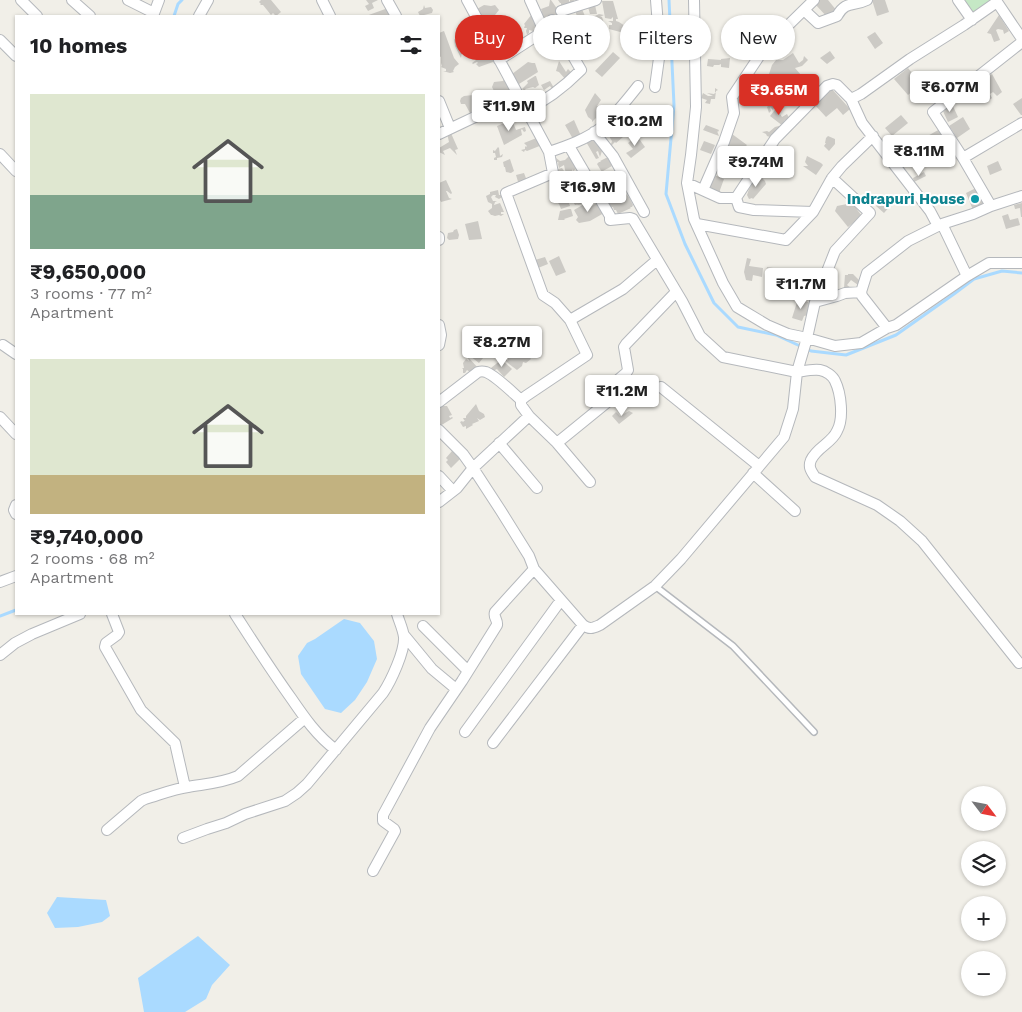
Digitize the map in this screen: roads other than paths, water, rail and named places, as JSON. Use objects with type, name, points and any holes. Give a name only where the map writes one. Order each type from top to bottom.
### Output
[{"type":"street","points":[[21,0],[36,15]]},
{"type":"street","points":[[72,0],[87,15]]},
{"type":"street","points":[[128,0],[154,14],[159,0]]},
{"type":"street","points":[[200,15],[208,0]]},
{"type":"street","points":[[322,0],[330,15]]},
{"type":"street","points":[[387,0],[395,15]]},
{"type":"street","points":[[467,0],[475,15]]},
{"type":"street","points":[[523,45],[544,31],[530,0]]},
{"type":"street","points":[[561,11],[596,0]]},
{"type":"street","points":[[655,87],[660,51],[656,0]]},
{"type":"street","points":[[694,0],[696,107],[687,183],[694,219],[737,307],[767,325],[788,334],[835,346],[861,343],[896,325],[989,263],[1022,263]]},
{"type":"street","points":[[703,190],[724,142],[734,112],[732,96],[764,49],[814,0]]},
{"type":"street","points":[[804,10],[818,23],[837,16],[840,8],[849,1],[864,2],[867,0]]},
{"type":"street","points":[[958,0],[972,20]]},
{"type":"street","points":[[851,99],[998,1],[1022,41],[933,112],[992,206]]},
{"type":"street","points":[[0,40],[15,55]]},
{"type":"street","points":[[499,60],[549,152],[553,173],[506,193],[543,295],[555,303],[570,320],[587,356],[521,400]]},
{"type":"street","points":[[526,110],[564,87],[581,70],[575,60]]},
{"type":"street","points":[[736,198],[775,139],[827,86],[832,84],[837,86],[851,99],[862,122],[940,225],[967,276]]},
{"type":"street","points":[[549,152],[569,146],[601,127],[638,86]]},
{"type":"street","points":[[440,133],[519,96]]},
{"type":"street","points":[[440,103],[450,128]]},
{"type":"street","points":[[962,158],[1022,123]]},
{"type":"street","points":[[594,132],[613,156],[644,212]]},
{"type":"street","points":[[697,224],[786,240],[813,212],[832,178],[842,166],[873,136]]},
{"type":"street","points":[[569,146],[610,216],[610,220],[632,219],[700,336],[723,357],[797,372],[819,370],[827,372],[835,380],[841,400],[838,431],[817,451],[811,460],[810,469],[815,477],[877,506],[906,526],[922,541],[1019,663]]},
{"type":"street","points":[[0,154],[15,170]]},
{"type":"street","points":[[440,431],[463,454],[473,468],[501,510],[534,569],[587,628],[600,625],[655,586],[784,437],[793,409],[797,372],[815,302],[836,251],[870,213],[832,178]]},
{"type":"street","points":[[687,183],[720,198],[736,198]]},
{"type":"street","points":[[887,328],[862,296],[861,292],[867,273],[908,240],[940,225],[1022,196]]},
{"type":"street","points":[[736,198],[739,208],[813,212]]},
{"type":"street","points":[[992,257],[1022,259]]},
{"type":"street","points":[[570,320],[623,289],[657,260]]},
{"type":"street","points":[[557,443],[616,395],[614,383],[628,370],[624,347],[676,292]]},
{"type":"street","points":[[815,302],[845,293],[861,292]]},
{"type":"street","points":[[3,345],[15,353]]},
{"type":"street","points":[[440,401],[478,372],[483,371],[487,373],[521,400],[521,405],[529,416],[557,443],[590,482]]},
{"type":"street","points":[[660,387],[756,469],[795,511]]},
{"type":"street","points":[[440,501],[453,491],[473,468],[529,416]]},
{"type":"street","points":[[0,417],[15,433]]},
{"type":"street","points":[[499,443],[537,488]]},
{"type":"street","points":[[440,477],[453,491]]},
{"type":"street","points":[[373,871],[395,831],[383,821],[383,815],[426,734],[497,625],[494,616],[495,612],[534,569]]},
{"type":"street","points":[[0,582],[15,576]]},
{"type":"street","points":[[465,732],[561,600]]},
{"type":"street","points":[[0,655],[32,634],[78,615]]},
{"type":"street","points":[[112,615],[119,632],[104,645],[140,710],[174,743],[185,787]]},
{"type":"street","points":[[236,615],[264,661],[305,718],[321,738],[333,748]]},
{"type":"street","points":[[184,838],[245,814],[285,801],[302,789],[333,748],[389,684],[401,655],[404,642],[404,634],[397,615]]},
{"type":"street","points":[[493,743],[584,625]]},
{"type":"street","points":[[423,626],[468,671]]},
{"type":"street","points":[[404,634],[432,669],[456,689]]},
{"type":"street","points":[[107,830],[141,801],[185,787],[228,781],[238,776],[305,718]]},
{"type":"lane","points":[[655,586],[733,646],[814,732]]},
{"type":"water","points":[[344,619],[360,623],[374,641],[377,659],[367,682],[355,700],[341,713],[325,709],[301,674],[298,656],[307,643]]},
{"type":"water","points":[[57,897],[106,900],[110,916],[102,922],[78,927],[55,928],[47,913]]},
{"type":"water","points":[[198,936],[230,965],[212,985],[206,999],[185,1012],[144,1012],[138,978]]},
{"type":"waterway","points":[[174,15],[178,4],[182,0]]},
{"type":"waterway","points":[[669,0],[674,105],[666,194],[685,244],[714,303],[738,327],[776,335],[811,351],[846,355],[896,335],[974,279],[1002,271],[1022,273]]},
{"type":"waterway","points":[[0,616],[15,610]]},
{"type":"place","name":"Indrapuri House","points":[[975,199]]}]
